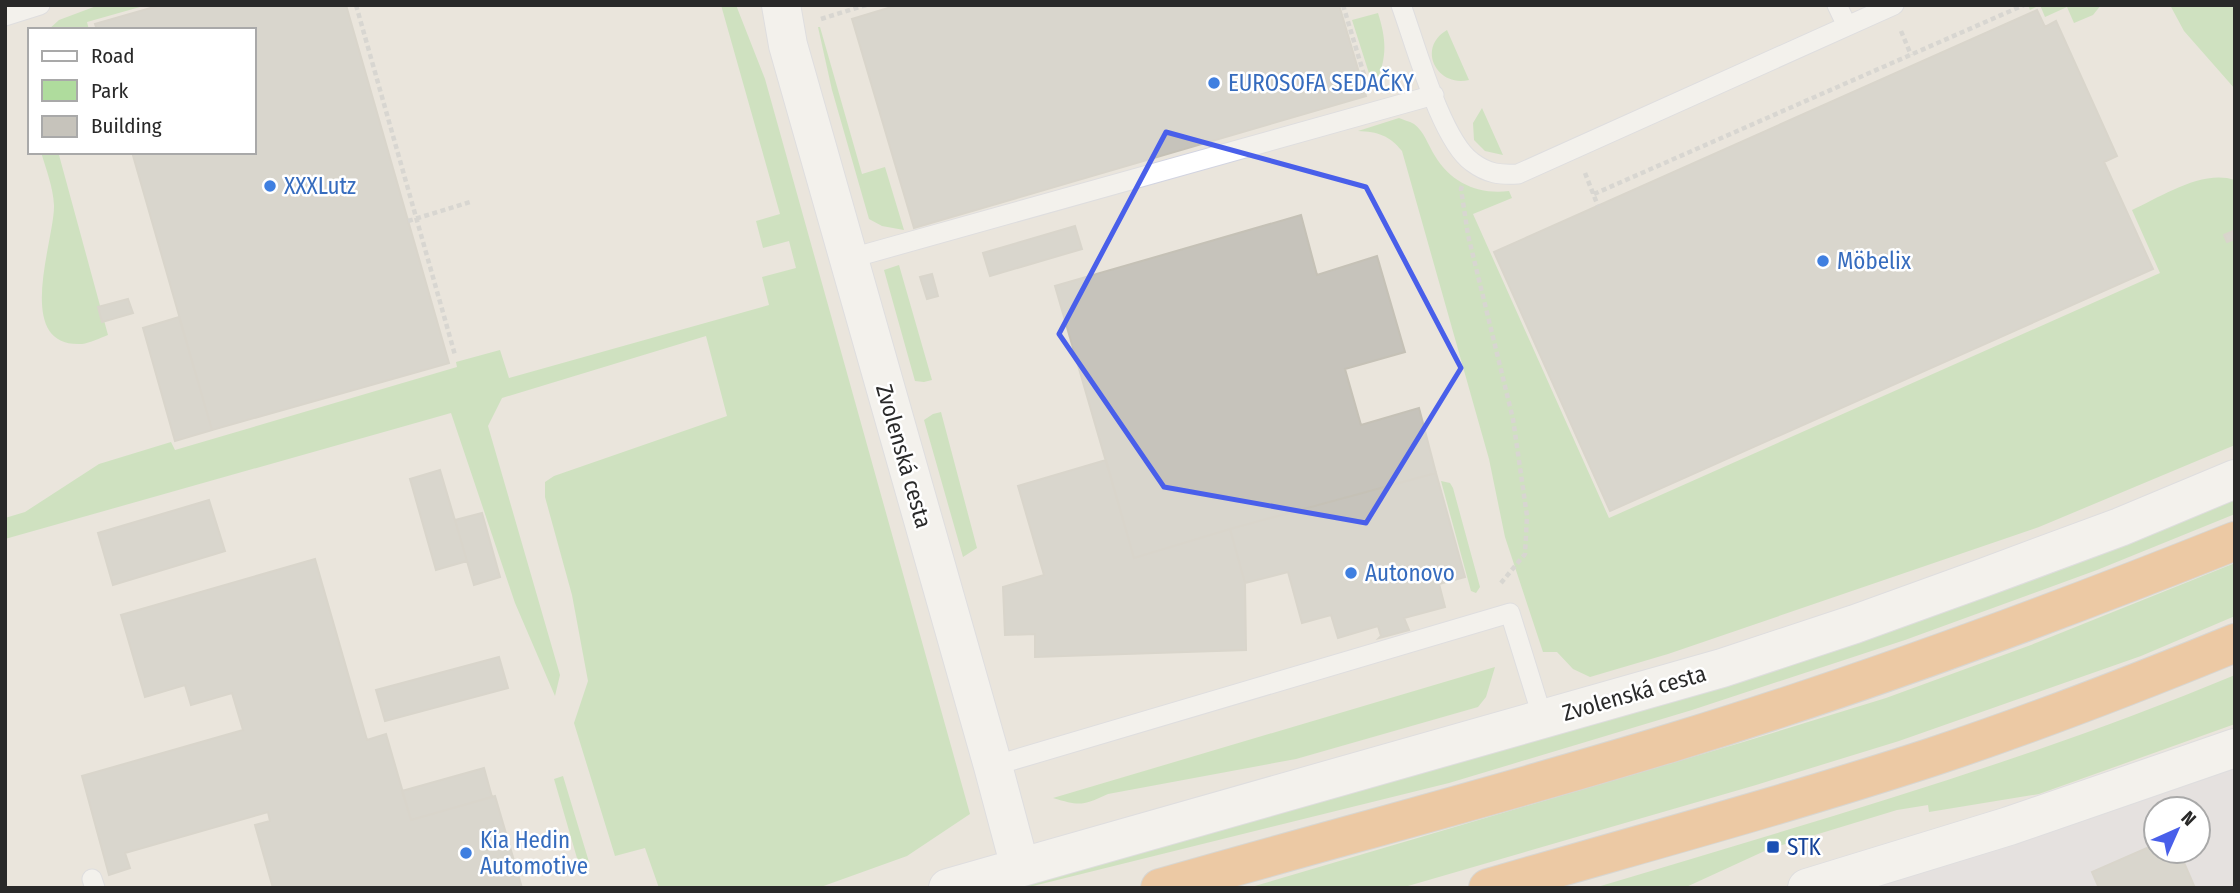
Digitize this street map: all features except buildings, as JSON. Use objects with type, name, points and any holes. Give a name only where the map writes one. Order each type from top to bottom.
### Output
[{"type":"highway","points":[[1160,888],[1674,742],[1894,670],[2062,610],[2235,541]]},
{"type":"highway","points":[[1488,888],[1932,757],[2128,687],[2235,643]]},
{"type":"street","name":"Zvolenská cesta","points":[[768,5],[793,24],[848,259],[1020,867]]},
{"type":"street","name":"Zvolenská cesta","points":[[948,888],[1722,668],[1855,624],[2120,527],[2235,479]]},
{"type":"street","points":[[1807,888],[2009,826],[2235,748]]},
{"type":"lane","points":[[5,16],[40,5]]},
{"type":"lane","points":[[1401,5],[1434,95],[1456,144],[1473,163],[1497,175],[1518,174],[1847,26],[1896,15]]},
{"type":"lane","points":[[1838,5],[1847,26]]},
{"type":"lane","points":[[848,259],[1434,95]]},
{"type":"lane","points":[[993,766],[1510,613],[1543,719]]},
{"type":"path","points":[[356,5],[455,355]]},
{"type":"path","points":[[793,24],[866,5]]},
{"type":"path","points":[[1343,5],[1375,111]]},
{"type":"path","points":[[1594,194],[2024,5]]},
{"type":"path","points":[[1896,15],[1911,55]]},
{"type":"path","points":[[1473,163],[1461,189],[1464,212],[1513,419],[1527,516],[1525,554],[1501,583]]},
{"type":"path","points":[[408,221],[470,202]]},
{"type":"highlighted area","points":[[1166,132],[1366,187],[1461,368],[1366,523],[1164,487],[1059,334]]},
{"type":"shaded area","points":[[2235,737],[2235,888],[1850,888]]},
{"type":"green space","points":[[99,5],[147,5],[87,22],[88,28],[50,28],[59,20]]},
{"type":"green space","points":[[721,5],[736,5],[765,79],[970,814],[907,856],[818,888],[659,888],[645,848],[615,856],[574,723],[588,681],[572,595],[545,497],[545,482],[554,476],[727,416],[706,336],[502,398],[488,426],[560,675],[555,696],[515,603],[451,413],[5,539],[5,518],[25,512],[99,464],[171,442],[175,450],[457,367],[456,362],[500,350],[509,378],[769,305],[762,277],[796,268],[789,241],[763,248],[756,221],[780,214]]},
{"type":"green space","points":[[2040,5],[2101,5],[2093,15],[2074,23],[2067,7],[2045,17]]},
{"type":"green space","points":[[2170,5],[2235,5],[2235,89],[2184,31]]},
{"type":"green space","points":[[1378,13],[1384,52],[1374,89],[1352,20]]},
{"type":"green space","points":[[818,27],[862,174],[885,167],[904,230],[882,226],[869,219],[832,90]]},
{"type":"green space","points":[[1447,30],[1469,80],[1448,78],[1434,65],[1433,47]]},
{"type":"green space","points":[[1482,108],[1503,155],[1485,151],[1474,140],[1473,123]]},
{"type":"green space","points":[[1399,118],[1417,127],[1435,156],[1458,180],[1477,189],[1509,191],[1512,198],[1473,214],[1609,518],[2160,273],[2132,210],[2182,186],[2209,178],[2235,180],[2235,445],[2039,527],[1668,654],[1590,677],[1573,669],[1557,652],[1543,652],[1505,537],[1489,459],[1402,151],[1383,135],[1358,131]]},
{"type":"green space","points":[[42,154],[61,154],[59,155],[108,335],[82,344],[61,341],[48,329],[43,311],[42,289],[53,221],[51,185]]},
{"type":"green space","points":[[899,265],[932,380],[924,382],[915,381],[884,270]]},
{"type":"green space","points":[[941,412],[977,548],[963,557],[924,420]]},
{"type":"green space","points":[[1441,481],[1450,483],[1453,488],[1480,587],[1476,593],[1471,591]]},
{"type":"green space","points":[[2235,497],[2235,514],[2097,570],[1905,640],[1692,710],[1449,783],[1025,888],[1013,888]]},
{"type":"green space","points":[[2235,563],[2235,616],[2141,656],[1899,741],[1401,888],[1248,888],[1886,698],[2031,645]]},
{"type":"green space","points":[[1495,667],[1486,697],[1478,707],[1296,759],[1108,794],[1086,803],[1053,798]]},
{"type":"green space","points":[[2235,675],[2235,724],[2039,794],[1929,812],[1928,805],[1897,810],[1769,849],[1684,888],[1594,888],[1917,790],[2077,736]]},
{"type":"green space","points":[[563,776],[589,862],[579,865],[554,779]]},
{"type":"place","name":"EUROSOFA SEDAČKY","points":[[1214,83]]},
{"type":"place","name":"XXXLutz","points":[[270,186]]},
{"type":"place","name":"Möbelix","points":[[1823,261]]},
{"type":"place","name":"Autonovo","points":[[1351,573]]},
{"type":"place","name":"STK","points":[[1773,847]]},
{"type":"place","name":"Kia Hedin Automotive","points":[[466,853]]}]
